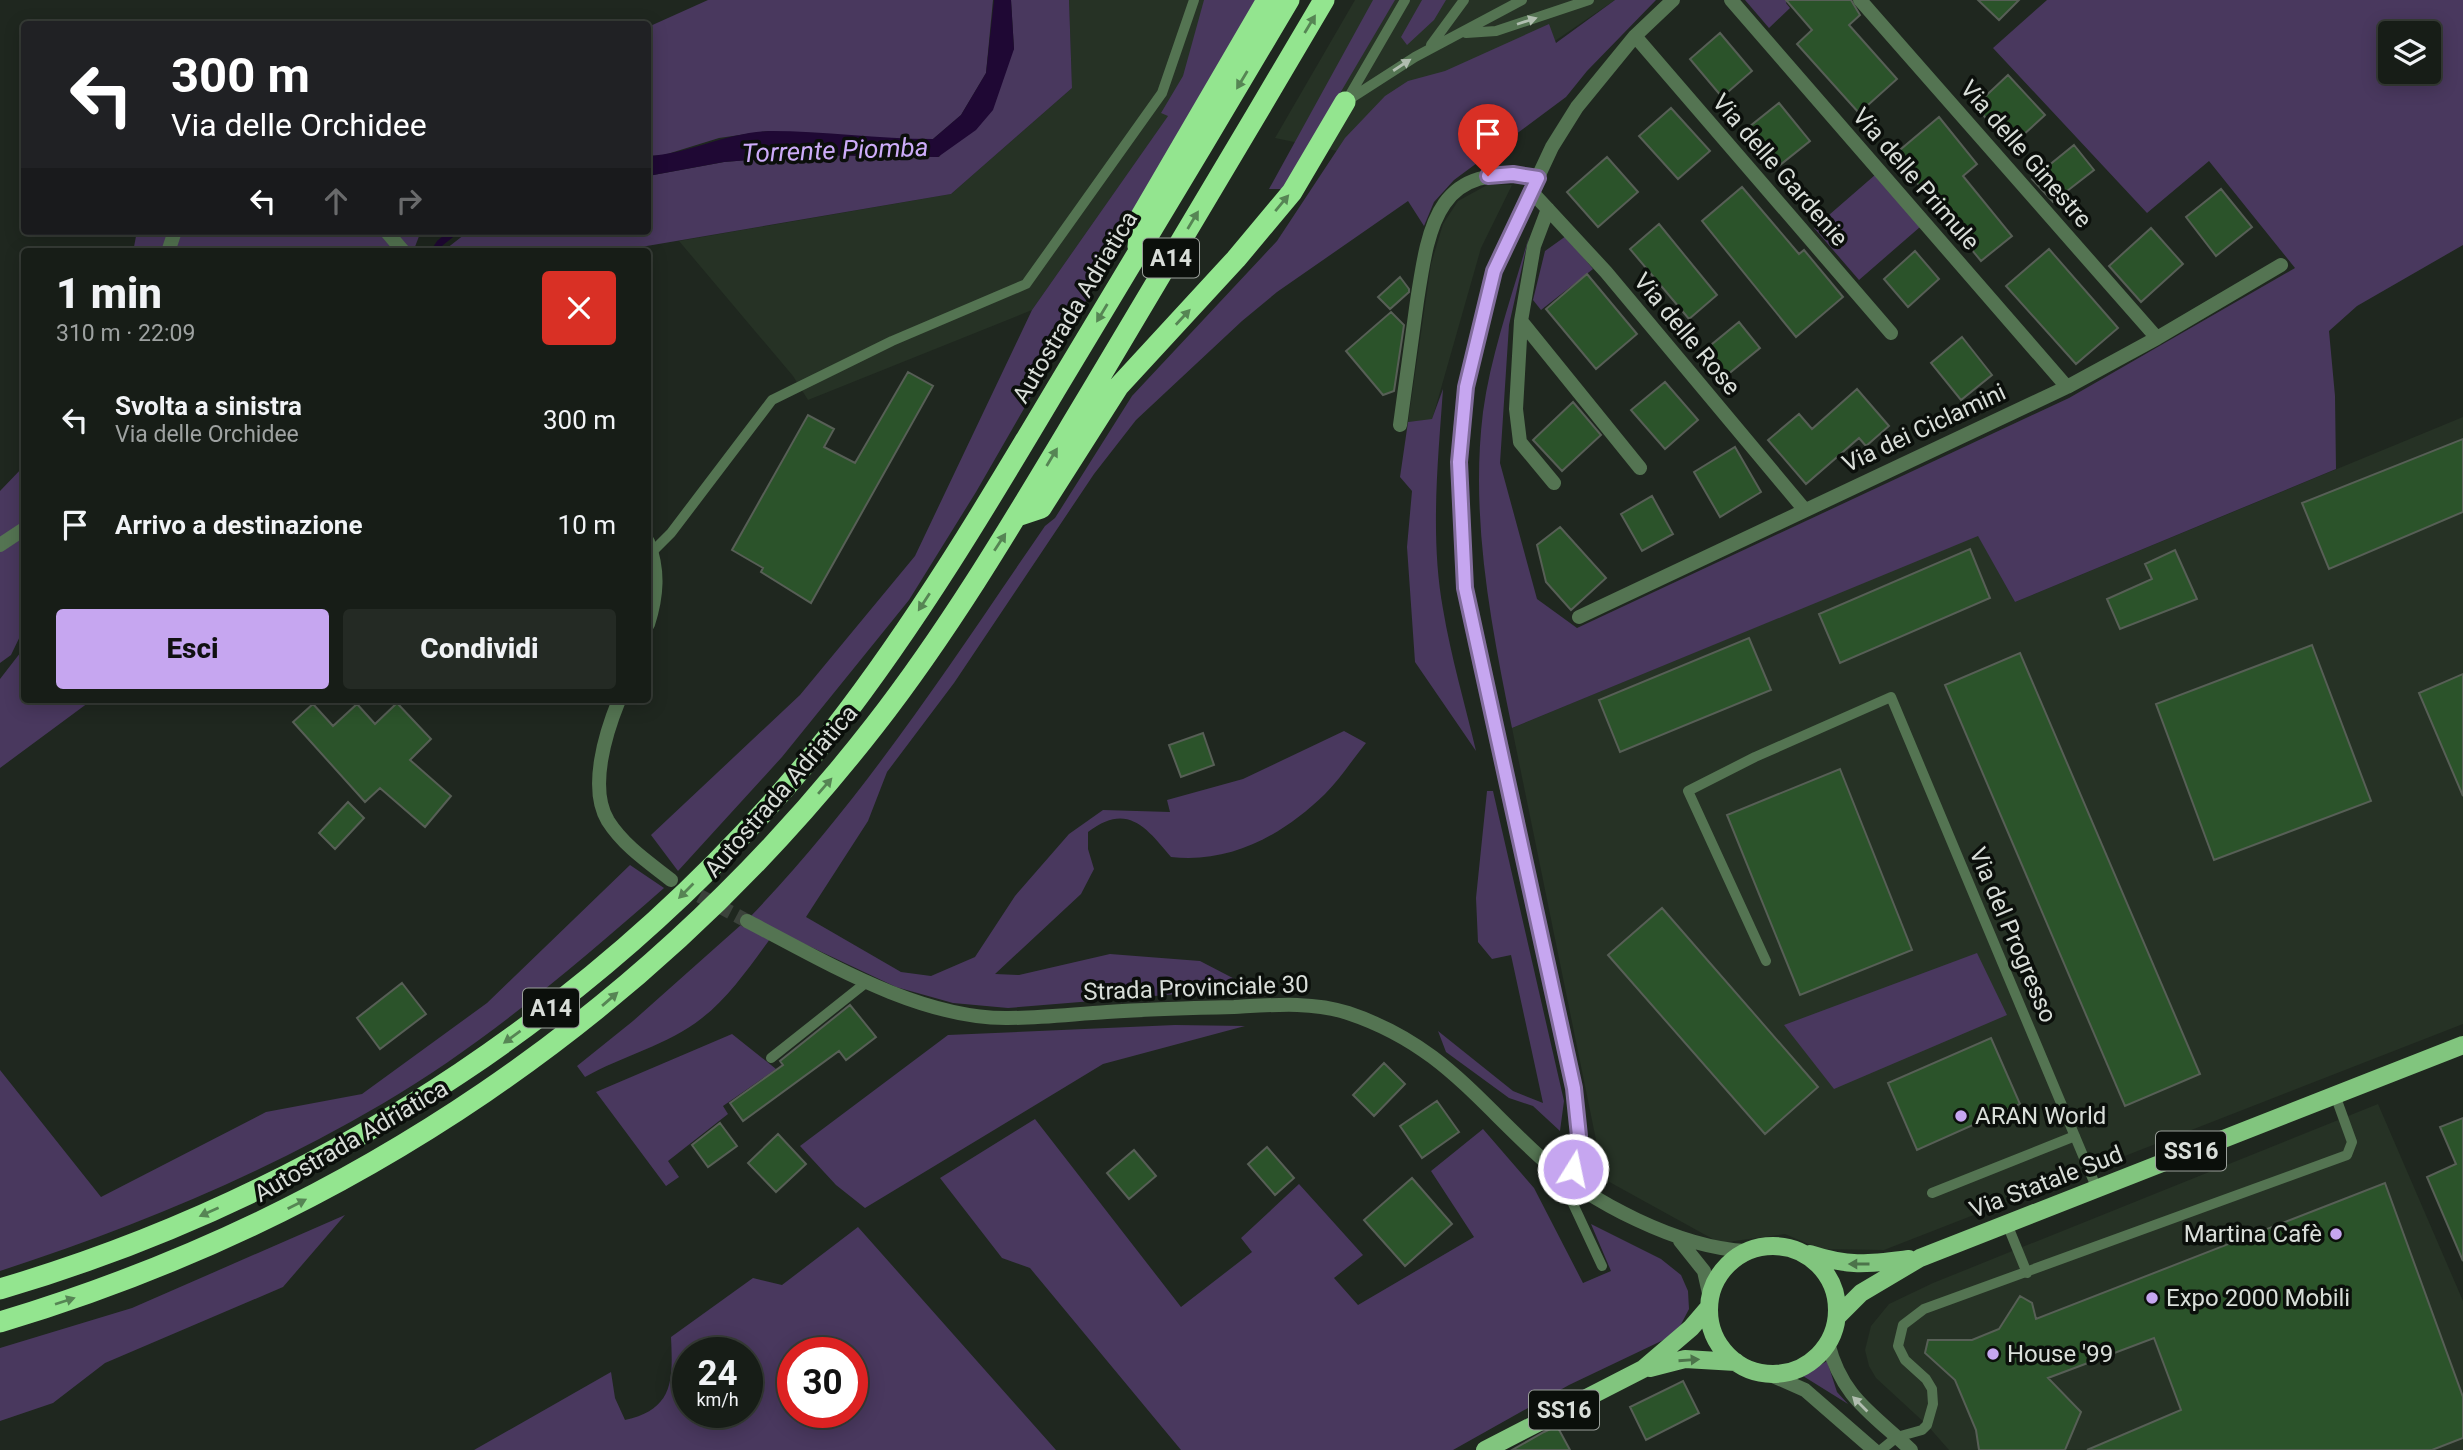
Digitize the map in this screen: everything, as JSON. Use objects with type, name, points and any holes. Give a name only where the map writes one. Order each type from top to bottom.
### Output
[{"type":"highway","points":[[1138,254],[1140,216],[1267,0]]},
{"type":"highway","name":"Autostrada Adriatica","points":[[0,1289],[83,1263],[158,1234],[268,1185],[370,1131],[535,1021],[656,920],[750,825],[856,699],[961,545],[1289,0]]},
{"type":"highway","name":"Autostrada Adriatica","points":[[0,1322],[94,1292],[254,1226],[393,1153],[482,1096],[558,1042],[687,932],[734,887],[810,803],[875,725],[1017,516],[1324,0]]},
{"type":"highway","points":[[1017,516],[1041,508],[1118,387],[1236,259],[1292,192],[1345,102]]},
{"type":"main road","name":"Via Statale Sud","points":[[1920,1258],[2463,1045]]},
{"type":"main road","name":"SS16","points":[[1485,1450],[1643,1369],[1691,1328],[1709,1303],[1723,1270],[1747,1251],[1764,1246],[1782,1246],[1841,1264],[1861,1265],[1920,1258]]},
{"type":"main road","points":[[1799,1251],[1812,1259],[1828,1278],[1836,1301],[1837,1317]]},
{"type":"main road","name":"SS16","points":[[1643,1369],[1685,1359],[1736,1362],[1750,1370],[1766,1373],[1784,1373],[1801,1367],[1816,1357],[1828,1343],[1837,1317],[1861,1293],[1920,1258]]},
{"type":"main road","points":[[1709,1303],[1715,1338],[1736,1362]]},
{"type":"street","points":[[1570,1181],[1579,1136],[1574,1088],[1465,588],[1459,462],[1466,387],[1494,271],[1534,184],[1552,147],[1577,107],[1635,36],[1673,0]]},
{"type":"street","name":"Via delle Primule","points":[[1731,0],[2067,387]]},
{"type":"street","name":"Via delle Ginestre","points":[[1860,0],[2157,338]]},
{"type":"street","name":"Via delle Gardenie","points":[[1635,36],[1891,332]]},
{"type":"street","points":[[1400,425],[1425,249],[1439,208],[1466,184],[1488,176],[1513,174],[1534,184]]},
{"type":"street","name":"Via delle Rose","points":[[1534,184],[1548,209],[1606,272],[1804,509]]},
{"type":"street","points":[[1548,209],[1534,246],[1521,321],[1516,409],[1520,442],[1554,482]]},
{"type":"street","name":"Via dei Ciclamini","points":[[1579,617],[2067,387],[2281,265]]},
{"type":"street","points":[[1521,321],[1640,468]]},
{"type":"street","points":[[0,545],[21,531]]},
{"type":"street","points":[[651,552],[656,575],[656,600],[651,615]]},
{"type":"street","points":[[618,703],[604,745],[600,769],[607,819],[630,848],[671,880]]},
{"type":"street","name":"Strada Provinciale 30","points":[[747,921],[889,991],[953,1012],[1007,1018],[1281,1005],[1303,1005],[1346,1012],[1393,1031],[1436,1059],[1458,1076],[1541,1158],[1589,1194],[1676,1237],[1713,1247],[1747,1251]]},
{"type":"street","name":"Strada Provinciale 30","points":[[1676,1237],[1690,1250],[1704,1271],[1709,1303]]},
{"type":"street","points":[[1828,1343],[1842,1383],[1859,1405],[1911,1450]]},
{"type":"street","points":[[1766,1373],[1805,1390],[1874,1450]]},
{"type":"lane","points":[[651,546],[671,533],[772,400],[891,341],[1026,284],[1162,93],[1194,0]]},
{"type":"lane","points":[[1345,102],[1405,0]]},
{"type":"lane","points":[[1424,52],[1464,0]]},
{"type":"lane","points":[[1345,102],[1424,52],[1522,0]]},
{"type":"lane","points":[[1463,33],[1496,31],[1589,0]]},
{"type":"lane","name":"Via del Progresso","points":[[1766,961],[1688,792],[1755,757],[1891,697],[2097,1189]]},
{"type":"lane","points":[[771,1058],[868,981]]},
{"type":"lane","points":[[1881,1450],[1897,1437],[1922,1430],[1927,1425],[1933,1404],[1932,1389],[1926,1379],[1905,1360],[1898,1346],[1903,1325],[1924,1309],[2347,1155],[2352,1142],[2334,1095]]},
{"type":"lane","points":[[1932,1193],[2075,1136]]},
{"type":"lane","points":[[1570,1181],[1567,1191],[1602,1266]]},
{"type":"lane","points":[[2007,1224],[2027,1273]]},
{"type":"shaded area","points":[[708,0],[993,0],[986,73],[961,115],[933,139],[873,139],[768,131],[719,138],[664,155],[651,156],[651,26]]},
{"type":"shaded area","points":[[1011,0],[1069,0],[1072,88],[951,194],[639,248],[447,248],[464,235],[651,235],[651,175],[724,162],[807,155],[939,157],[1014,49]]},
{"type":"shaded area","points":[[1069,0],[1267,0],[1169,115],[1032,310],[808,400],[793,376],[679,241],[951,194],[1072,88]]},
{"type":"shaded area","points":[[1204,0],[1259,0],[976,492],[909,600],[782,757],[678,871],[651,835],[800,695],[915,556],[1032,310],[1168,116],[1161,113],[1183,76]]},
{"type":"shaded area","points":[[1355,0],[1615,0],[1380,160],[1275,138]]},
{"type":"shaded area","points":[[1373,0],[1395,0],[1283,189],[1269,189]]},
{"type":"shaded area","points":[[1422,0],[1446,0],[1434,20],[1407,45],[1401,37]]},
{"type":"shaded area","points":[[1615,0],[1656,0],[1587,71],[1566,97],[1454,180],[1434,202],[1424,226],[1408,201],[1277,292],[1136,420],[1094,474],[954,683],[887,772],[868,821],[806,917],[901,972],[931,976],[975,957],[1015,896],[1069,834],[1103,810],[1170,812],[1167,800],[1243,779],[1344,731],[1366,743],[1341,776],[1309,809],[1254,844],[1214,856],[1171,857],[1153,836],[1135,822],[1114,819],[1088,832],[1088,849],[1094,869],[1081,894],[995,974],[1019,975],[1110,954],[1200,961],[1252,988],[1008,1008],[953,1003],[896,987],[749,918],[830,826],[905,728],[1045,526],[1055,518],[1132,396],[1277,241],[1345,138],[1385,96],[1408,81],[1445,71],[1549,24],[1556,43]]},
{"type":"shaded area","points":[[1745,0],[1788,0],[1786,3],[1790,8],[1769,28]]},
{"type":"shaded area","points":[[2047,0],[2463,0],[2463,245],[2357,306],[2329,331],[2335,396],[2336,469],[2015,602],[1978,536],[1512,728],[1485,571],[1479,492],[1480,452],[1483,412],[1491,368],[1529,236],[1509,325],[1500,463],[1537,599],[1577,628],[2069,398],[2295,268],[2209,161],[2147,213],[1993,48]]},
{"type":"shaded area","points":[[1875,175],[1920,227],[1859,280],[1814,228]]},
{"type":"shaded area","points":[[1489,184],[1512,185],[1481,248],[1432,420],[1408,422],[1431,264],[1443,224],[1458,201]]},
{"type":"shaded area","points":[[136,235],[419,235],[415,248],[134,248]]},
{"type":"shaded area","points":[[1566,236],[1593,269],[1541,310],[1533,300],[1545,251]]},
{"type":"shaded area","points":[[1443,389],[1436,499],[1439,582],[1450,645],[1476,751],[1415,662],[1407,547],[1412,491],[1400,477],[1408,422],[1432,419]]},
{"type":"shaded area","points":[[2463,417],[2463,1024],[1884,1250],[1820,1249],[1785,1234],[1720,1243],[1604,1179],[1512,728],[1978,535],[2015,602]]},
{"type":"shaded area","points":[[21,469],[21,634],[11,655],[0,663],[0,491]]},
{"type":"shaded area","points":[[21,652],[21,703],[88,703],[0,768],[0,679]]},
{"type":"shaded area","points":[[1487,791],[1493,791],[1564,1101],[1560,1131],[1533,1106],[1509,1098],[1446,1052],[1438,1031],[1513,1091],[1543,1103],[1511,955],[1492,959],[1478,942],[1476,898]]},
{"type":"shaded area","points":[[630,865],[664,888],[528,1003],[420,1081],[336,1130],[243,1177],[99,1237],[0,1271],[0,1070],[101,1197],[266,1112],[362,1094],[487,1003]]},
{"type":"shaded area","points":[[742,924],[770,939],[721,1001],[675,1036],[585,1077],[577,1066],[633,1021]]},
{"type":"shaded area","points":[[1977,953],[2007,1015],[1834,1089],[1784,1025]]},
{"type":"shaded area","points":[[1175,1025],[1245,1026],[1103,1064],[865,1208],[836,1185],[800,1146],[948,1035]]},
{"type":"shaded area","points":[[732,1034],[776,1069],[723,1106],[728,1114],[668,1161],[679,1177],[666,1186],[596,1092]]},
{"type":"shaded area","points":[[2378,1104],[2463,1301],[2463,1450],[1949,1450],[1927,1425],[1876,1378],[1869,1366],[1865,1350],[1871,1326],[1889,1304],[1933,1283]]},
{"type":"shaded area","points":[[1035,1119],[1181,1307],[1252,1252],[1241,1238],[1299,1184],[1363,1255],[1334,1278],[1358,1305],[1474,1237],[1431,1171],[1483,1129],[1534,1188],[1583,1283],[1611,1271],[1591,1224],[1661,1259],[1681,1275],[1688,1291],[1689,1309],[1676,1334],[1569,1385],[1453,1450],[1181,1450],[1030,1268],[1002,1258],[940,1178]]},
{"type":"shaded area","points":[[345,1215],[283,1287],[105,1363],[53,1403],[0,1421],[0,1348],[132,1308]]},
{"type":"shaded area","points":[[858,1227],[1056,1450],[474,1450],[611,1372],[615,1398],[625,1420],[653,1408],[667,1391],[672,1367],[671,1337],[753,1278],[782,1285]]},
{"type":"shaded area","points":[[1827,1361],[1837,1392],[1848,1404],[1803,1376]]},
{"type":"water","points":[[994,0],[1011,0],[1014,49],[993,110],[976,130],[938,157],[807,155],[724,162],[651,175],[651,156],[754,132],[790,131],[933,139],[961,115],[986,73]]},
{"type":"building","points":[[1786,0],[1851,0],[1860,15],[1849,25],[1897,79],[1859,113],[1797,44],[1812,30]]},
{"type":"building","points":[[1978,0],[2019,0],[1999,20]]},
{"type":"building","points":[[1720,33],[1752,71],[1722,97],[1690,59]]},
{"type":"building","points":[[2008,75],[2045,115],[2011,146],[1975,106]]},
{"type":"building","points":[[1779,103],[1810,141],[1775,169],[1744,131]]},
{"type":"building","points":[[1671,108],[1710,151],[1678,179],[1639,136]]},
{"type":"building","points":[[1939,117],[1977,164],[1963,176],[2012,236],[1981,261],[1894,155]]},
{"type":"building","points":[[2074,145],[2094,170],[2053,202],[2032,179]]},
{"type":"building","points":[[1607,157],[1638,192],[1598,227],[1567,192]]},
{"type":"building","points":[[1742,187],[1799,254],[1804,250],[1843,297],[1796,337],[1702,221]]},
{"type":"building","points":[[2221,189],[2252,227],[2216,256],[2186,217]]},
{"type":"building","points":[[1659,224],[1717,295],[1689,319],[1630,249]]},
{"type":"building","points":[[2151,228],[2183,264],[2141,302],[2109,266]]},
{"type":"building","points":[[2049,249],[2118,328],[2076,364],[2006,286]]},
{"type":"building","points":[[1915,251],[1939,279],[1908,307],[1884,279]]},
{"type":"building","points":[[1587,274],[1637,334],[1596,369],[1546,309]]},
{"type":"building","points":[[1400,277],[1409,292],[1390,309],[1378,297]]},
{"type":"building","points":[[1391,312],[1404,325],[1394,391],[1383,395],[1346,351]]},
{"type":"building","points":[[1739,322],[1760,348],[1721,380],[1700,354]]},
{"type":"building","points":[[1962,337],[1992,375],[1961,400],[1931,363]]},
{"type":"building","points":[[908,372],[933,386],[811,603],[761,572],[763,568],[732,550],[808,415],[834,429],[824,447],[855,463]]},
{"type":"building","points":[[1665,382],[1698,420],[1665,449],[1631,410]]},
{"type":"building","points":[[1857,389],[1889,426],[1866,446],[1859,438],[1806,484],[1768,440],[1799,414],[1812,429]]},
{"type":"building","points":[[1573,402],[1601,435],[1562,471],[1533,440]]},
{"type":"building","points":[[2463,439],[2463,512],[2329,569],[2302,503]]},
{"type":"building","points":[[1735,447],[1761,492],[1720,517],[1694,472]]},
{"type":"building","points":[[1652,496],[1673,534],[1642,551],[1621,514]]},
{"type":"building","points":[[1560,527],[1606,578],[1571,610],[1546,582],[1537,545]]},
{"type":"building","points":[[1970,549],[1990,598],[1840,663],[1819,614]]},
{"type":"building","points":[[2175,550],[2197,599],[2120,629],[2107,599],[2152,579],[2145,564]]},
{"type":"building","points":[[1749,638],[1771,690],[1620,752],[1599,700]]},
{"type":"building","points":[[2312,645],[2371,801],[2214,860],[2156,704]]},
{"type":"building","points":[[2020,653],[2200,1074],[2125,1106],[1945,685]]},
{"type":"building","points":[[2463,674],[2463,796],[2419,693]]},
{"type":"building","points":[[397,703],[431,739],[410,760],[451,796],[425,827],[380,788],[365,802],[293,722],[313,704],[333,726],[357,704],[375,724]]},
{"type":"building","points":[[1203,733],[1214,765],[1181,777],[1169,745]]},
{"type":"building","points":[[1840,769],[1912,950],[1800,995],[1727,815]]},
{"type":"building","points":[[348,802],[364,818],[335,849],[319,833]]},
{"type":"building","points":[[1662,908],[1818,1087],[1765,1134],[1608,955]]},
{"type":"building","points":[[402,983],[426,1014],[380,1049],[357,1018]]},
{"type":"building","points":[[850,1005],[876,1037],[846,1060],[839,1051],[743,1121],[730,1103],[783,1065],[780,1061]]},
{"type":"building","points":[[1991,1038],[2020,1104],[1917,1150],[1888,1083]]},
{"type":"building","points":[[1384,1063],[1405,1084],[1374,1116],[1353,1095]]},
{"type":"building","points":[[1437,1101],[1459,1132],[1422,1158],[1400,1126]]},
{"type":"building","points":[[2463,1118],[2463,1261],[2427,1177],[2456,1164],[2440,1127]]},
{"type":"building","points":[[720,1123],[737,1146],[708,1167],[692,1145]]},
{"type":"building","points":[[778,1134],[806,1164],[776,1192],[748,1163]]},
{"type":"building","points":[[1267,1147],[1294,1178],[1275,1195],[1248,1164]]},
{"type":"building","points":[[1134,1150],[1156,1176],[1129,1199],[1107,1173]]},
{"type":"building","points":[[1412,1178],[1452,1224],[1405,1266],[1364,1220]]},
{"type":"building","points":[[2385,1183],[2463,1397],[2463,1438],[2432,1450],[2087,1450],[2181,1410],[2154,1338],[2048,1378],[2081,1412],[2065,1450],[1979,1450],[1976,1430],[1955,1380],[1925,1353],[1928,1340],[1972,1340],[1999,1329],[2020,1296],[2032,1303],[2036,1319]]},
{"type":"building","points":[[1683,1381],[1699,1413],[1646,1440],[1630,1407]]},
{"type":"building","points":[[1557,1426],[1570,1450],[1512,1450],[1544,1432]]},
{"type":"waterway","name":"Torrente Piomba","points":[[437,248],[450,235]]},
{"type":"tunnel","points":[[681,886],[747,921]]},
{"type":"place","name":"ARAN World","points":[[1961,1116]]},
{"type":"place","name":"Martina Cafè","points":[[2336,1234]]},
{"type":"place","name":"Expo 2000 Mobili","points":[[2152,1298]]},
{"type":"place","name":"House '99","points":[[1993,1354]]},
{"type":"route","points":[[1488,176],[1513,174],[1538,178],[1494,271],[1466,387],[1459,462],[1465,588],[1574,1088],[1579,1136],[1573,1169]]}]
